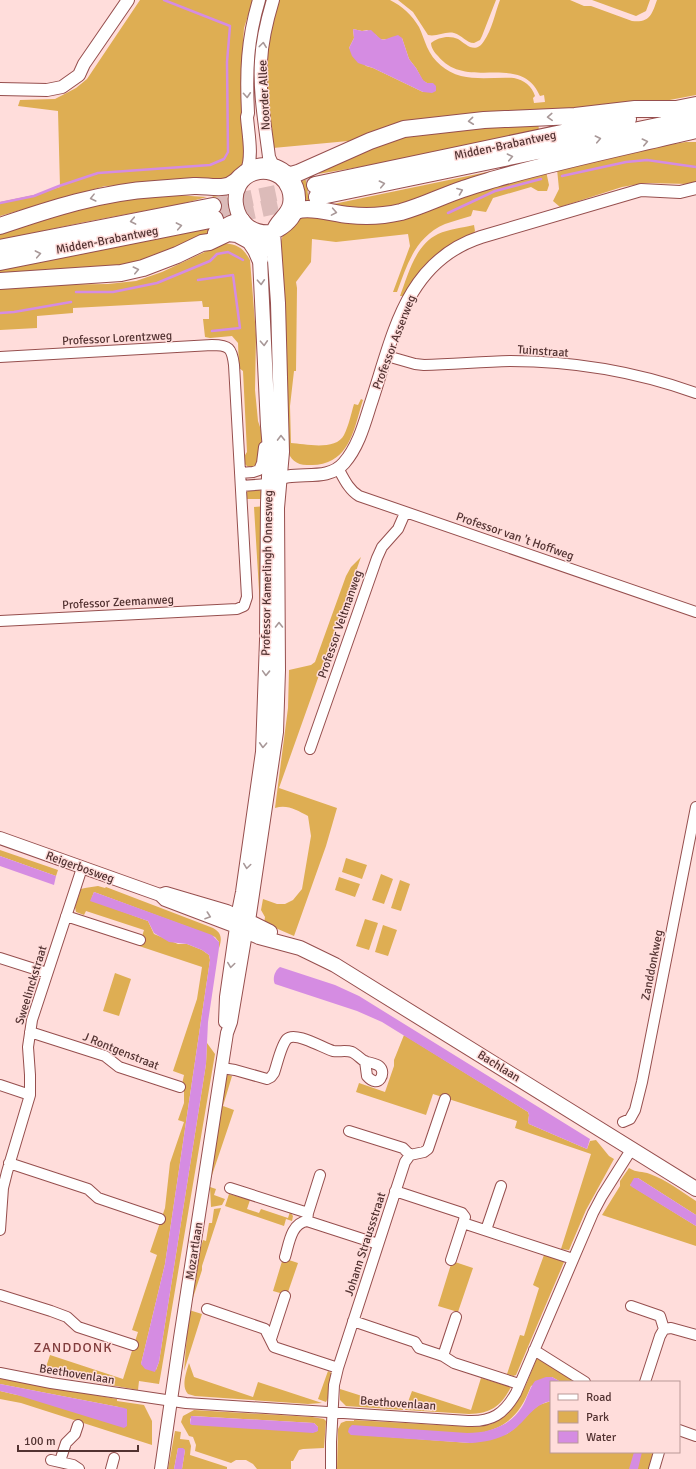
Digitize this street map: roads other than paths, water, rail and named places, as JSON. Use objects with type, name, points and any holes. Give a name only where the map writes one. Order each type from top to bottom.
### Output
[{"type":"highway","name":"Midden-Brabantweg","points":[[696,105],[316,191],[696,118]]},
{"type":"highway","points":[[288,178],[291,175],[336,157],[370,141],[411,128],[484,120],[575,116],[634,109],[676,109]]},
{"type":"highway","points":[[296,211],[300,209],[323,210],[349,215],[373,216],[400,212],[496,179],[613,149],[696,130]]},
{"type":"highway","points":[[0,226],[31,215],[96,197],[154,189],[196,186],[236,186]]},
{"type":"highway","name":"Midden-Brabantweg","points":[[0,248],[214,212],[0,262]]},
{"type":"highway","points":[[202,243],[206,238],[232,223],[238,221],[249,226]]},
{"type":"highway","points":[[0,281],[121,273],[143,268],[177,255],[202,243],[209,242],[224,234],[237,234],[250,241],[260,259]]},
{"type":"main road","points":[[264,164],[273,166],[288,178],[298,194],[298,203],[296,211],[291,219],[277,230],[261,232],[249,226],[237,212],[235,204],[236,186],[242,173],[264,164]]},
{"type":"main road","points":[[251,170],[268,172],[288,178]]},
{"type":"main road","points":[[277,230],[275,225],[286,214],[290,206],[288,178]]},
{"type":"main road","name":"Professor Kamerlingh Onnesweg","points":[[242,924],[263,752],[272,477],[260,259],[262,247],[260,236],[249,226]]},
{"type":"main road","name":"Professor Kamerlingh Onnesweg","points":[[272,477],[281,437],[275,269],[277,230]]},
{"type":"main road","name":"Bachlaan","points":[[242,924],[259,937],[300,948],[320,956],[696,1189]]},
{"type":"street","points":[[0,89],[38,89],[60,79],[84,64],[128,0]]},
{"type":"street","name":"Noorder Allee","points":[[251,170],[255,156],[251,117],[248,113],[246,84],[247,56],[252,26],[259,0]]},
{"type":"street","name":"Noorder Allee","points":[[273,0],[265,26],[261,61],[261,84],[268,157],[273,166]]},
{"type":"street","name":"Professor Asserweg","points":[[272,477],[325,474],[344,464],[356,446],[386,356],[405,306],[420,280],[436,262],[459,246],[481,237],[641,190],[680,192],[696,188]]},
{"type":"street","name":"Professor Lorentzweg","points":[[0,358],[222,345],[233,353],[240,473]]},
{"type":"street","name":"Tuinstraat","points":[[386,356],[424,365],[511,361],[582,366],[629,374],[666,383],[696,393]]},
{"type":"street","points":[[268,426],[263,460],[260,468],[253,472],[240,473],[241,486],[272,477]]},
{"type":"street","name":"Professor van 't Hoffweg","points":[[338,468],[348,486],[359,496],[696,612]]},
{"type":"street","name":"Professor Zeemanweg","points":[[0,622],[237,609],[244,606],[247,597],[241,486]]},
{"type":"street","name":"Professor Veltmanweg","points":[[310,749],[377,558],[382,547],[398,529],[405,513]]},
{"type":"street","name":"Zanddonkweg","points":[[623,1122],[630,1119],[635,1110],[642,1082],[696,807]]},
{"type":"street","name":"Reigerbosweg","points":[[0,838],[160,895],[165,900],[242,924]]},
{"type":"street","name":"Sweelinckstraat","points":[[0,1223],[3,1188],[30,1094],[28,1047],[32,1020],[82,868]]},
{"type":"street","points":[[66,916],[140,940]]},
{"type":"street","name":"Mozartlaan","points":[[161,1469],[227,1033],[231,1022],[242,924]]},
{"type":"street","points":[[0,958],[47,973]]},
{"type":"street","name":"J Rontgenstraat","points":[[30,1032],[105,1056],[119,1067],[180,1087]]},
{"type":"street","points":[[222,1068],[267,1079],[271,1078],[284,1044],[288,1038],[293,1036],[332,1050],[353,1053],[365,1061]]},
{"type":"street","points":[[0,1085],[30,1094]]},
{"type":"street","points":[[349,1131],[403,1148],[410,1155],[424,1152],[428,1149],[445,1099]]},
{"type":"street","name":"Beethovenlaan","points":[[0,1373],[51,1383],[171,1402],[478,1421],[491,1418],[509,1405],[602,1196],[631,1150]]},
{"type":"street","name":"Johann Straussstraat","points":[[331,1469],[334,1385],[338,1368],[395,1191],[405,1162],[410,1155]]},
{"type":"street","points":[[9,1163],[88,1189],[98,1198],[160,1219]]},
{"type":"street","points":[[285,1257],[294,1230],[297,1225],[308,1217],[320,1175]]},
{"type":"street","points":[[486,1230],[501,1186]]},
{"type":"street","points":[[230,1188],[378,1244]]},
{"type":"street","points":[[395,1191],[462,1213],[464,1220],[451,1260]]},
{"type":"street","points":[[464,1220],[486,1230],[573,1259]]},
{"type":"street","points":[[0,1295],[67,1317],[78,1327],[133,1345]]},
{"type":"street","points":[[270,1340],[285,1296]]},
{"type":"street","points":[[631,1306],[660,1316],[664,1329],[660,1336],[645,1381]]},
{"type":"street","points":[[207,1309],[265,1329],[274,1347],[338,1368]]},
{"type":"street","points":[[443,1356],[456,1317]]},
{"type":"street","points":[[353,1321],[415,1342],[419,1348],[443,1356],[454,1363],[519,1384]]},
{"type":"street","points":[[664,1329],[671,1328],[696,1335]]},
{"type":"street","points":[[534,1350],[583,1381]]},
{"type":"street","points":[[78,1426],[73,1438],[66,1443],[55,1461],[73,1465],[79,1469]]},
{"type":"street","points":[[680,1430],[696,1436]]},
{"type":"street","points":[[654,1469],[658,1453]]},
{"type":"street","points":[[111,1469],[114,1458]]},
{"type":"water","points":[[353,29],[362,31],[371,30],[383,40],[398,35],[402,38],[409,59],[423,80],[427,83],[433,83],[436,86],[436,91],[432,93],[423,92],[373,68],[358,63],[352,56],[349,48],[354,38]]},
{"type":"water","points":[[0,856],[56,876],[54,885],[0,866]]},
{"type":"water","points":[[94,892],[212,935],[219,942],[208,1022],[206,1064],[159,1362],[155,1372],[145,1369],[141,1364],[165,1264],[210,960],[209,955],[202,950],[187,944],[169,942],[154,933],[148,921],[90,901]]},
{"type":"water","points":[[280,967],[335,985],[359,996],[590,1139],[587,1149],[529,1124],[528,1112],[382,1022],[357,1011],[275,984],[274,975]]},
{"type":"water","points":[[634,1178],[638,1178],[696,1215],[696,1226],[632,1187],[630,1185]]},
{"type":"water","points":[[546,1377],[552,1377],[559,1381],[550,1381],[550,1401],[540,1405],[532,1411],[512,1431],[495,1439],[470,1443],[351,1435],[348,1432],[352,1425],[467,1433],[491,1430],[505,1424],[517,1414],[535,1381]]},
{"type":"water","points":[[0,1384],[124,1408],[127,1409],[127,1426],[124,1428],[0,1391]]},
{"type":"water","points":[[191,1416],[314,1423],[318,1427],[318,1431],[313,1433],[192,1425],[190,1424]]},
{"type":"water","points":[[178,1448],[183,1448],[185,1450],[182,1469],[174,1469]]},
{"type":"water","points":[[634,1453],[642,1453],[638,1469],[629,1469]]},
{"type":"waterway","points":[[0,203],[34,196],[98,173],[210,165],[224,159],[228,152],[227,62],[230,26],[164,0]]},
{"type":"waterway","points":[[562,176],[626,162],[647,160],[696,167]]},
{"type":"waterway","points":[[448,213],[495,191],[541,179]]},
{"type":"waterway","points":[[76,292],[113,292],[157,283],[210,261],[217,254],[228,252],[243,260]]},
{"type":"waterway","points":[[198,280],[233,275],[240,328],[212,331]]},
{"type":"waterway","points":[[0,313],[71,302]]},
{"type":"tunnel","points":[[213,206],[315,185]]},
{"type":"tunnel","points":[[215,219],[317,197]]},
{"type":"district","name":"ZANDDONK","points":[[73,1347]]}]
